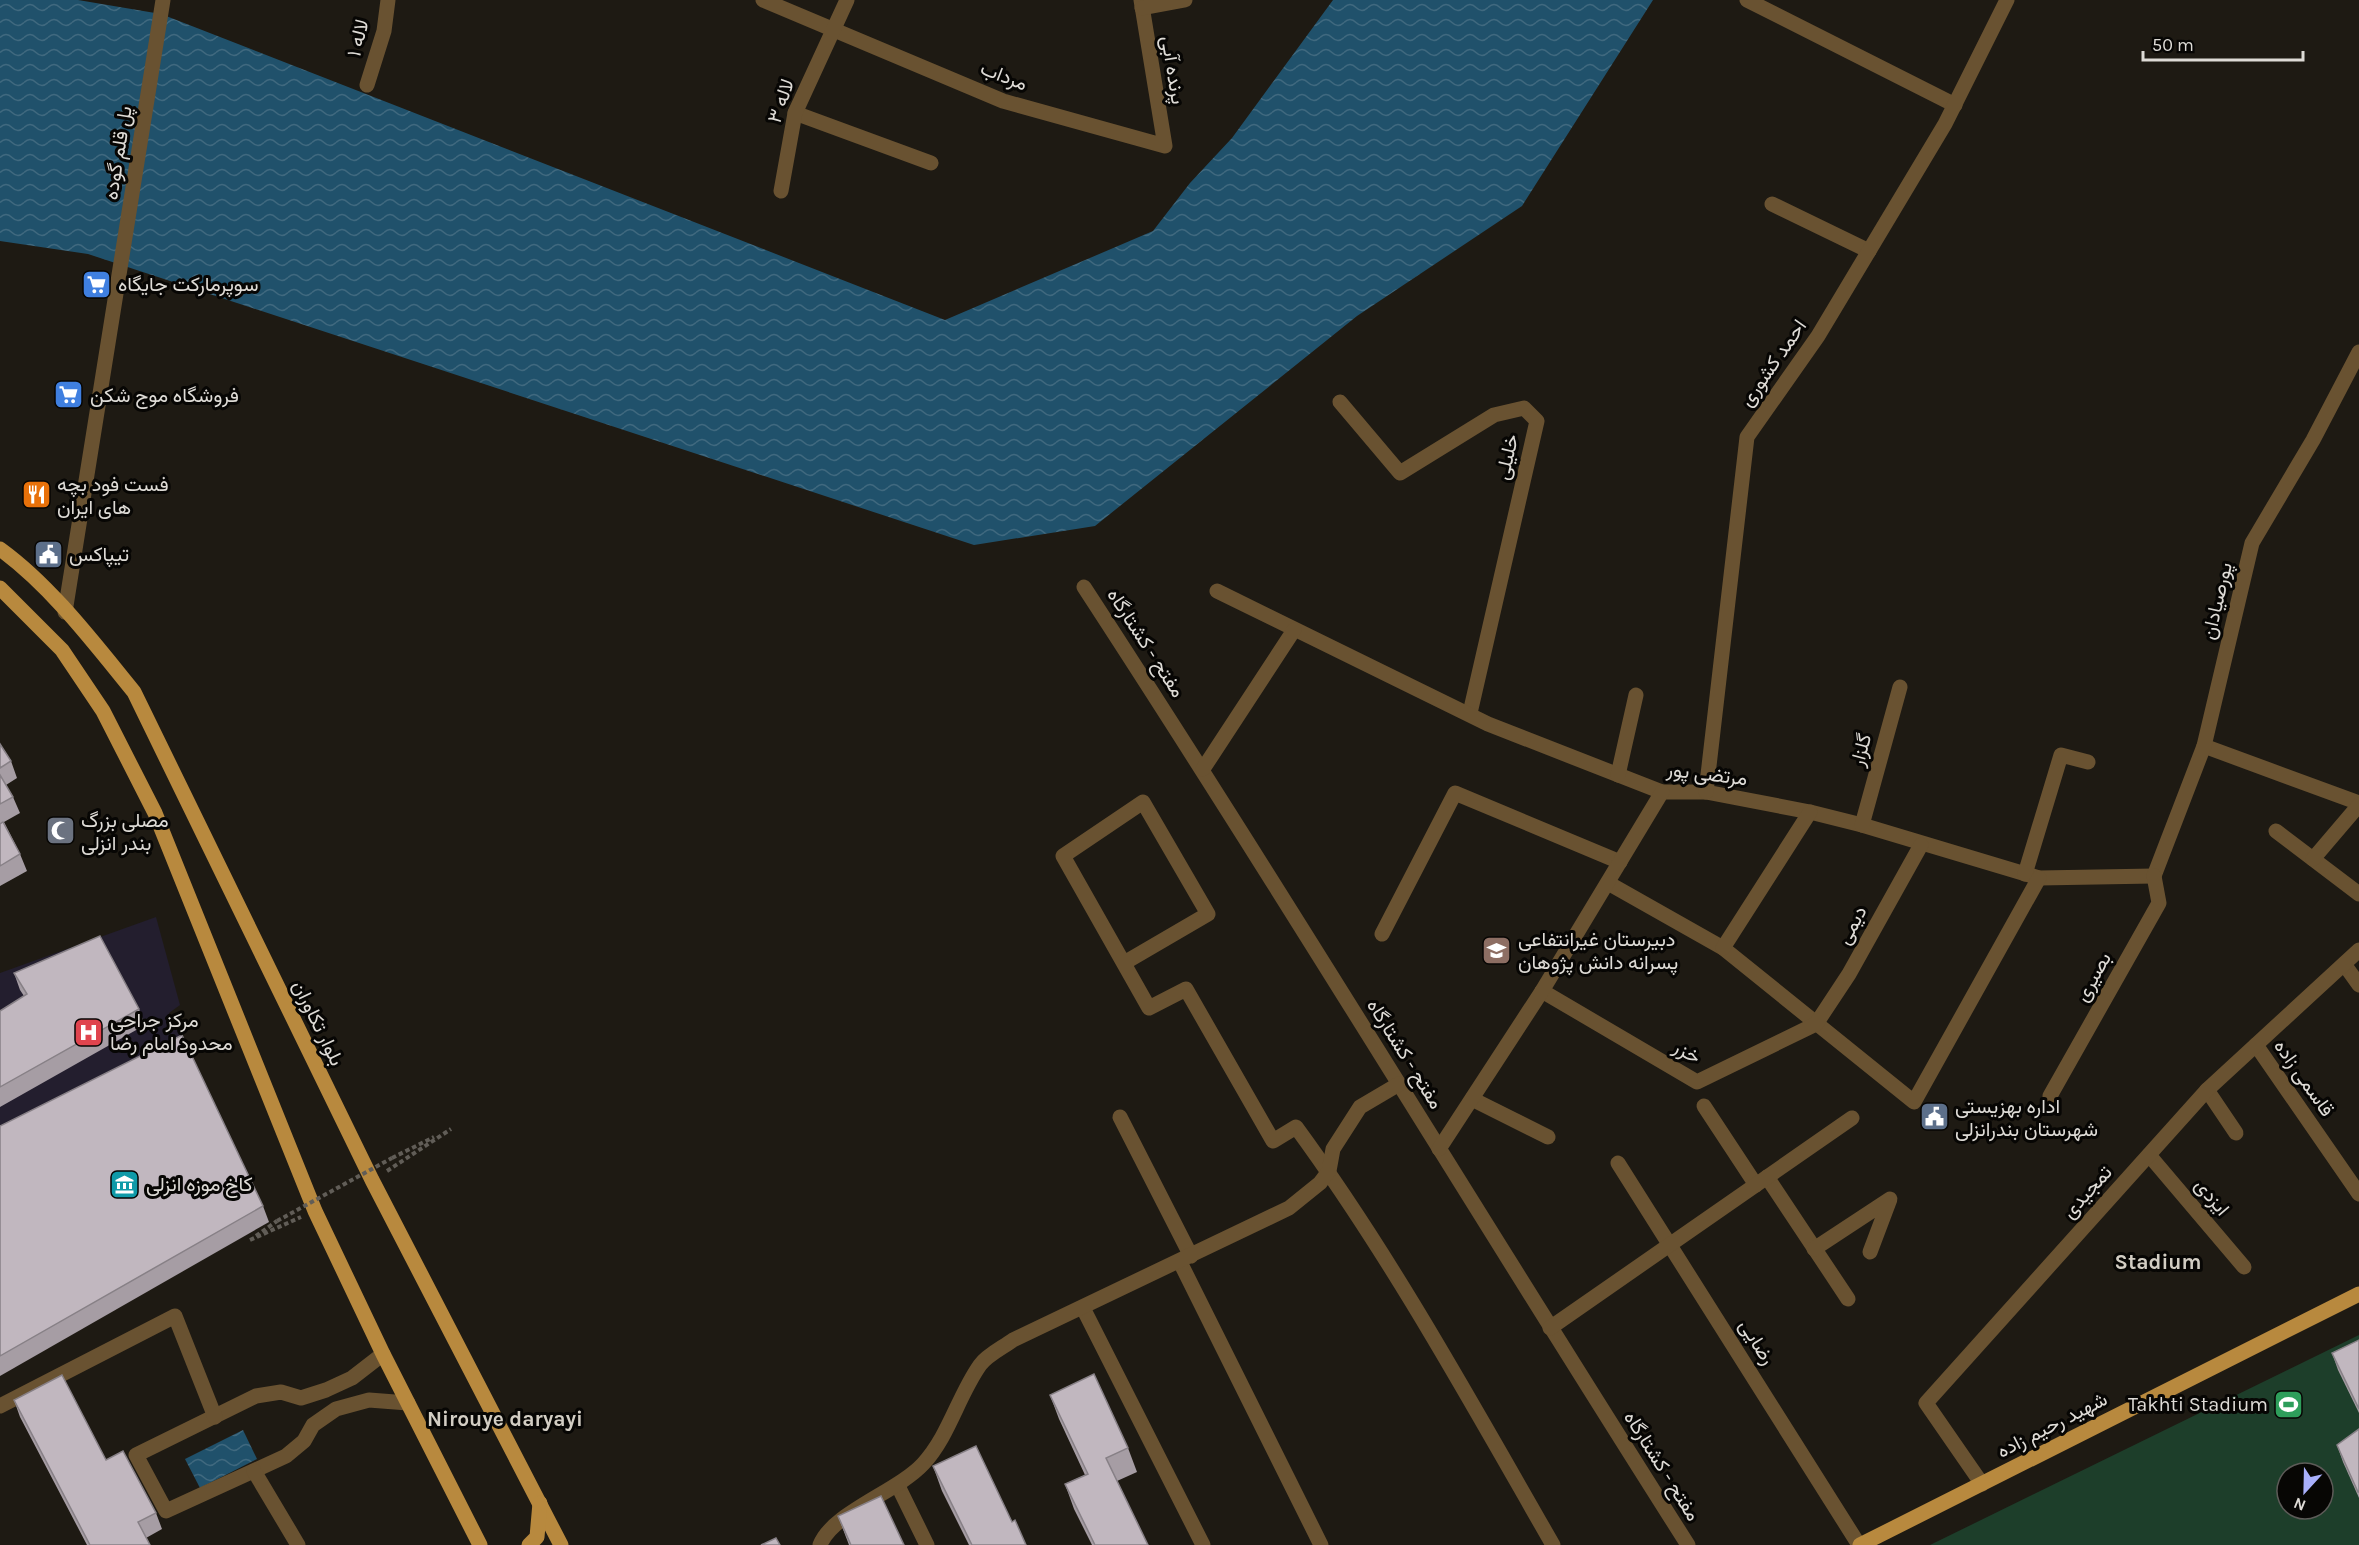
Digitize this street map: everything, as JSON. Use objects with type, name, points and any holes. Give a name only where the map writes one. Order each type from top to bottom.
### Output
[{"type":"main road","name":"بلوار تکاوران","points":[[0,549],[26,567],[65,612],[85,631],[134,692],[372,1180],[540,1500],[561,1545]]},
{"type":"main road","points":[[0,588],[62,650],[103,711],[155,813],[315,1211],[383,1354],[477,1539],[491,1545]]},
{"type":"main road","name":"شهید رحیم زاده","points":[[1860,1545],[2359,1294]]},
{"type":"main road","points":[[529,1545],[537,1537],[540,1500]]},
{"type":"street","name":"پل قلم گوده","points":[[65,612],[115,312],[163,0]]},
{"type":"street","name":"لاله ۱","points":[[368,85],[384,31],[388,0]]},
{"type":"street","name":"مرداب","points":[[763,0],[1003,100],[1165,146]]},
{"type":"street","name":"لاله ۳","points":[[781,192],[795,113],[847,0]]},
{"type":"street","points":[[1141,4],[1185,0]]},
{"type":"street","points":[[1747,0],[1955,105]]},
{"type":"street","name":"احمد کشوری","points":[[1706,792],[1748,437],[1818,336],[1955,105],[2007,0]]},
{"type":"street","name":"پرنده آبی","points":[[1141,4],[1165,146]]},
{"type":"street","points":[[795,113],[931,162]]},
{"type":"street","points":[[1772,204],[1869,250]]},
{"type":"street","name":"پورصیادان","points":[[2154,876],[2204,746],[2252,543],[2313,440],[2359,352]]},
{"type":"street","name":"خلیلی","points":[[1340,402],[1400,473],[1494,415],[1524,408],[1537,421],[1470,713]]},
{"type":"street","name":"مفتح - کشتارگاه","points":[[1084,587],[1203,769],[1550,1329],[1688,1545]]},
{"type":"street","name":"مرتضی پور","points":[[1217,591],[1470,713],[1488,724],[1662,792],[1706,792],[1810,812],[1862,825],[2032,876],[2154,876]]},
{"type":"street","points":[[1203,769],[1294,630]]},
{"type":"street","name":"گلزار","points":[[1862,825],[1900,687]]},
{"type":"street","points":[[1618,775],[1636,695]]},
{"type":"street","points":[[2204,746],[2359,804],[2313,860]]},
{"type":"street","points":[[1608,883],[1724,948],[1914,1102],[2032,876],[2061,755],[2088,762]]},
{"type":"street","points":[[1439,1149],[1542,991],[1662,792]]},
{"type":"street","points":[[1382,934],[1455,793],[1620,862]]},
{"type":"street","points":[[1124,963],[1208,914],[1143,802],[1063,856],[1149,1008],[1186,989],[1273,1141],[1296,1127],[1329,1172],[1459,1381],[1553,1545]]},
{"type":"street","points":[[1724,948],[1810,812]]},
{"type":"street","points":[[2276,831],[2359,894]]},
{"type":"street","name":"دیمی","points":[[1816,1024],[1850,974],[1921,844]]},
{"type":"street","name":"بصیری","points":[[2050,1096],[2158,903],[2154,876]]},
{"type":"street","name":"تمجیدی","points":[[1982,1484],[1926,1403],[2207,1090],[2359,950]]},
{"type":"street","points":[[2343,964],[2359,985]]},
{"type":"street","name":"خزر","points":[[1542,991],[1697,1083],[1816,1024]]},
{"type":"street","name":"قاسمی زاده","points":[[2256,1045],[2359,1194]]},
{"type":"street","points":[[820,1545],[832,1527],[898,1486],[924,1463],[981,1363],[1012,1340],[1186,1259],[1288,1208],[1320,1183],[1329,1172],[1334,1149],[1360,1107],[1399,1084]]},
{"type":"street","points":[[2207,1090],[2236,1133]]},
{"type":"street","points":[[1472,1099],[1548,1137]]},
{"type":"street","points":[[1704,1106],[1814,1249],[1848,1299]]},
{"type":"street","points":[[1119,1116],[1321,1545]]},
{"type":"street","points":[[1550,1329],[1852,1118]]},
{"type":"street","name":"ایزدی","points":[[2149,1155],[2244,1267]]},
{"type":"street","name":"رضایی","points":[[1618,1163],[1860,1545]]},
{"type":"street","points":[[1814,1249],[1890,1199],[1870,1252]]},
{"type":"street","points":[[1083,1308],[1203,1545]]},
{"type":"street","points":[[0,1406],[175,1316],[215,1417]]},
{"type":"street","points":[[383,1354],[352,1378],[326,1390],[301,1398],[281,1392],[256,1396],[136,1455],[166,1511],[286,1456],[304,1442],[312,1425],[336,1408],[369,1400],[408,1402]]},
{"type":"street","points":[[254,1471],[298,1545]]},
{"type":"street","points":[[898,1486],[927,1545]]},
{"type":"path","points":[[315,1211],[250,1240],[277,1221],[392,1158],[452,1129],[372,1180]]},
{"type":"shaded area","name":"مرکز جراحی محدود امام رضا","points":[[156,917],[180,1005],[169,1013],[188,1051],[0,1146],[0,973]]},
{"type":"green space","name":"Takhti Stadium","points":[[2359,1335],[2359,1545],[1930,1545]]},
{"type":"water","points":[[0,0],[78,0],[161,14],[945,320],[1153,231],[1190,183],[1232,138],[1333,0],[1653,0],[1522,206],[1357,316],[1095,526],[974,545],[88,254],[0,241]]},
{"type":"water","points":[[243,1430],[257,1459],[200,1488],[185,1459]]},
{"type":"building","points":[[0,744],[11,761],[0,768]]},
{"type":"building","points":[[0,775],[13,797],[0,804]]},
{"type":"building","points":[[3,822],[20,854],[0,866],[0,824]]},
{"type":"building","points":[[100,936],[139,1009],[0,1087],[0,1011],[27,994],[14,973]]},
{"type":"building","name":"کاخ موزه انزلی","points":[[182,1035],[263,1206],[0,1356],[0,1126]]},
{"type":"building","points":[[2359,1340],[2359,1409],[2332,1353]]},
{"type":"building","points":[[1094,1374],[1128,1448],[1106,1458],[1148,1545],[1095,1545],[1065,1484],[1088,1474],[1050,1395]]},
{"type":"building","points":[[62,1375],[106,1460],[123,1451],[156,1513],[138,1522],[150,1545],[90,1545],[14,1400]]},
{"type":"building","points":[[2359,1429],[2359,1492],[2358,1492],[2337,1445]]},
{"type":"building","points":[[976,1446],[1012,1522],[1015,1520],[1026,1545],[972,1545],[933,1466]]},
{"type":"building","points":[[881,1496],[904,1545],[851,1545],[838,1516]]},
{"type":"building","points":[[776,1538],[780,1545],[761,1545]]},
{"type":"place","name":"سوپرمارکت جایگاه","points":[[97,284]]},
{"type":"place","name":"فروشگاه موج شکن","points":[[69,395]]},
{"type":"place","name":"فست فود بچه های ایران","points":[[36,495]]},
{"type":"place","name":"تیپاکس","points":[[48,554]]},
{"type":"place","name":"مصلی بزرگ بندر انزلی","points":[[60,831]]},
{"type":"place","name":"دبیرستان غیرانتفاعی پسرانه دانش پژوهان","points":[[1497,950]]},
{"type":"place","name":"مرکز جراحی محدود امام رضا","points":[[89,1032]]},
{"type":"place","name":"اداره بهزیستی شهرستان بندرانزلی","points":[[1934,1117]]},
{"type":"place","name":"کاخ موزه انزلی","points":[[125,1184]]},
{"type":"place","name":"Takhti Stadium","points":[[2289,1404]]},
{"type":"district","name":"Stadium","points":[[2158,1262]]},
{"type":"district","name":"Nirouye daryayi","points":[[505,1419]]}]
